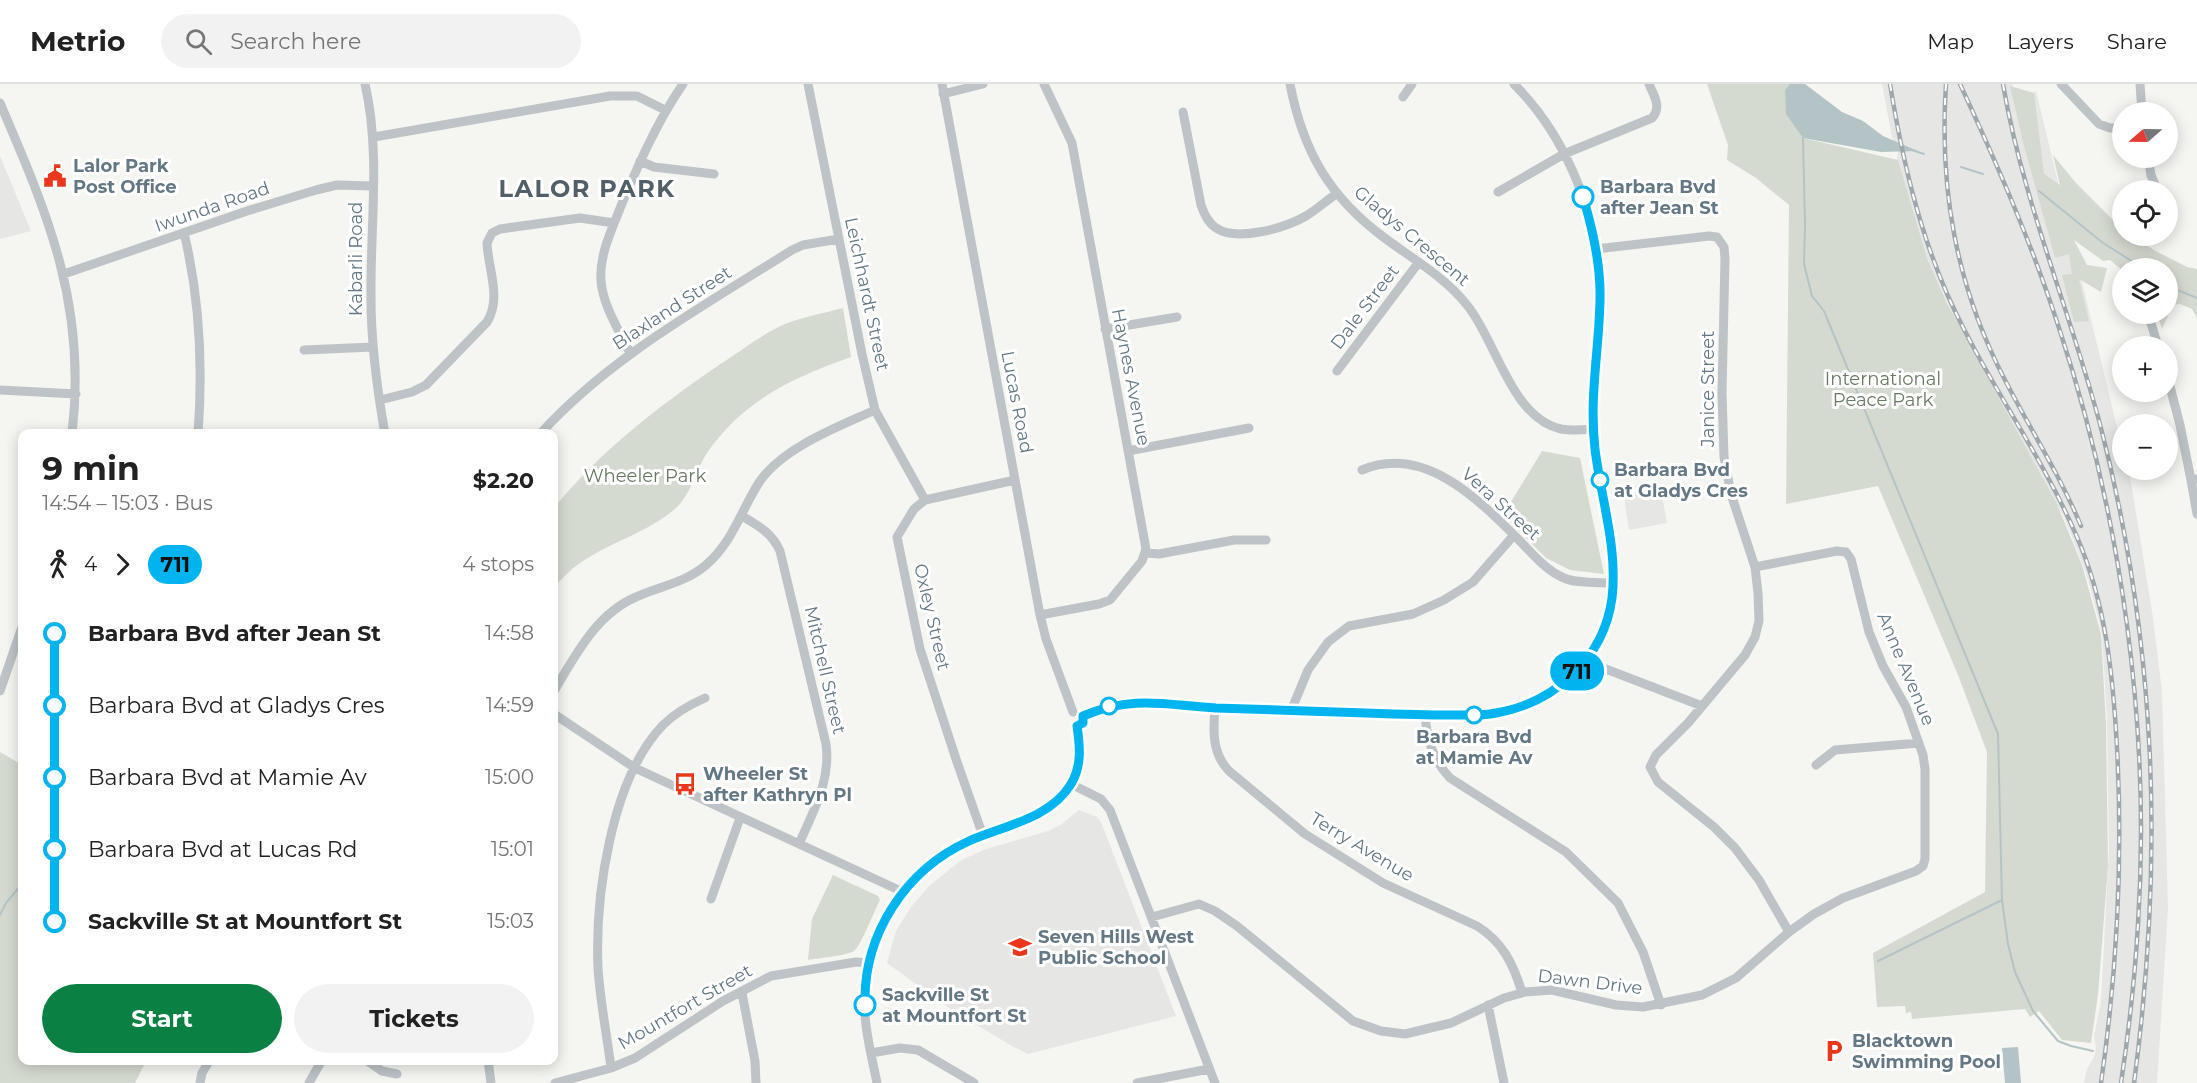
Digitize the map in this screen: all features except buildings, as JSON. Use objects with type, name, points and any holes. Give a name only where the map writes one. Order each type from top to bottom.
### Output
[{"type":"street","name":"Kabarli Road","points":[[365,84],[374,137],[371,298],[373,347],[384,429]]},
{"type":"street","points":[[630,352],[607,305],[601,282],[603,255],[640,161],[665,110],[683,84]]},
{"type":"street","name":"Leichhardt Street","points":[[808,84],[875,410],[925,500]]},
{"type":"street","points":[[942,87],[983,84]]},
{"type":"street","name":"Haynes Avenue","points":[[1044,84],[1072,143],[1146,554]]},
{"type":"street","name":"Gladys Crescent","points":[[1290,84],[1304,138],[1336,194],[1383,237],[1419,262],[1467,305],[1516,392],[1535,416],[1559,429],[1593,429]]},
{"type":"street","points":[[1403,97],[1413,84]]},
{"type":"street","points":[[1083,716],[1114,705],[1133,703],[1291,711],[1425,715],[1490,714],[1516,709],[1556,689],[1586,661],[1605,626],[1611,606],[1613,583],[1613,560],[1593,429],[1592,395],[1600,297],[1596,249],[1582,194],[1564,154],[1541,116],[1515,84]]},
{"type":"street","points":[[1498,192],[1564,154],[1652,118],[1656,114],[1658,105],[1649,84]]},
{"type":"street","points":[[2061,84],[2099,124],[2112,128]]},
{"type":"street","points":[[2140,84],[2141,102]]},
{"type":"street","name":"Lucas Road","points":[[942,87],[1040,615],[1046,639],[1073,712]]},
{"type":"street","points":[[374,137],[610,96],[637,96],[665,110]]},
{"type":"street","points":[[0,103],[48,221],[64,274],[75,344],[76,394],[72,429]]},
{"type":"street","points":[[1182,112],[1201,205],[1204,215],[1217,229],[1234,234],[1280,227],[1306,215],[1336,194]]},
{"type":"street","points":[[640,161],[654,166],[714,174]]},
{"type":"street","name":"Iwunda Road","points":[[64,274],[246,211],[316,190],[337,185],[373,186]]},
{"type":"street","points":[[380,400],[423,387],[487,322],[493,311],[494,300],[487,243],[494,231],[580,218],[614,224]]},
{"type":"street","points":[[184,233],[193,276],[200,334],[201,380],[198,429]]},
{"type":"street","name":"Janice Street","points":[[1596,249],[1709,236],[1717,237],[1724,247],[1722,402],[1724,458],[1731,494],[1755,567],[1759,621],[1755,637],[1745,655],[1688,723],[1656,755],[1650,767],[1658,782],[1714,827],[1735,848],[1759,880],[1789,932]]},
{"type":"street","name":"Blaxland Street","points":[[545,429],[577,396],[630,352],[792,250],[803,245],[839,239]]},
{"type":"street","name":"Dale Street","points":[[1337,371],[1419,262]]},
{"type":"street","points":[[1105,329],[1177,317]]},
{"type":"street","points":[[304,350],[373,347]]},
{"type":"street","points":[[0,390],[76,394]]},
{"type":"street","points":[[2174,402],[2194,479],[2197,514]]},
{"type":"street","points":[[558,685],[590,635],[606,616],[632,598],[678,582],[699,571],[724,547],[759,484],[782,459],[804,444],[875,410]]},
{"type":"street","points":[[1128,451],[1249,428]]},
{"type":"street","name":"Vera Street","points":[[1362,470],[1372,466],[1393,464],[1424,468],[1445,477],[1480,503],[1542,564],[1563,578],[1613,583]]},
{"type":"street","points":[[925,500],[1015,480]]},
{"type":"street","name":"Oxley Street","points":[[925,500],[914,509],[897,537],[920,649],[983,836]]},
{"type":"street","name":"Mitchell Street","points":[[742,516],[767,532],[780,551],[826,744],[828,759],[824,784],[799,844]]},
{"type":"street","points":[[1291,711],[1308,670],[1328,642],[1349,626],[1413,614],[1444,600],[1473,582],[1514,535]]},
{"type":"street","points":[[1040,615],[1106,602],[1114,597],[1146,554],[1159,554],[1234,540],[1266,540]]},
{"type":"street","name":"Anne Avenue","points":[[1755,567],[1837,551],[1849,555],[1854,565],[1872,641],[1906,707],[1919,743],[1925,769],[1925,859]]},
{"type":"street","points":[[0,691],[18,639]]},
{"type":"street","points":[[1586,661],[1702,706]]},
{"type":"street","points":[[611,1068],[598,968],[600,891],[612,834],[635,768],[652,738],[683,708],[705,698]]},
{"type":"street","name":"Terry Avenue","points":[[1215,708],[1214,746],[1229,771],[1305,834],[1383,883],[1489,934],[1508,955],[1522,992]]},
{"type":"street","points":[[1077,726],[1070,721],[1070,716],[1073,712],[1078,712],[1083,716]]},
{"type":"street","points":[[1425,715],[1430,747],[1441,768],[1450,778],[1566,852],[1618,903],[1643,952],[1661,1005]]},
{"type":"street","points":[[1077,726],[1083,723],[1083,716]]},
{"type":"street","points":[[558,717],[635,768],[903,892]]},
{"type":"street","points":[[877,1083],[865,1005],[869,963],[882,927],[903,892],[926,868],[943,856],[983,836],[1036,815],[1061,797],[1071,784],[1079,760],[1077,726]]},
{"type":"street","points":[[1816,765],[1835,750],[1919,743]]},
{"type":"street","points":[[1071,784],[1101,799],[1110,810],[1215,1083]]},
{"type":"street","points":[[711,899],[740,818]]},
{"type":"street","name":"Dawn Drive","points":[[1152,917],[1199,904],[1215,910],[1238,926],[1353,1021],[1381,1031],[1405,1034],[1451,1023],[1522,992],[1552,990],[1624,1006],[1661,1005],[1702,995],[1721,987],[1750,967],[1789,932],[1814,914],[1843,898],[1916,871],[1923,866],[1925,859]]},
{"type":"street","name":"Mountfort Street","points":[[555,1083],[611,1068],[635,1058],[723,1001],[771,976],[856,962],[869,963]]},
{"type":"street","points":[[742,993],[755,1061],[756,1083]]},
{"type":"street","points":[[1488,1005],[1504,1083]]},
{"type":"street","points":[[871,1053],[900,1048],[918,1050],[974,1083]]},
{"type":"street","points":[[200,1083],[207,1065]]},
{"type":"street","points":[[309,1083],[319,1065]]},
{"type":"street","points":[[373,1065],[382,1071],[397,1074]]},
{"type":"street","points":[[489,1065],[491,1083]]},
{"type":"street","points":[[1137,1083],[1209,1070]]},
{"type":"shaded area","points":[[1790,84],[1805,84],[1842,112],[1863,121],[1883,136],[1918,151],[1881,152],[1803,138],[1786,114],[1785,90]]},
{"type":"shaded area","points":[[1882,84],[2012,84],[2016,100],[2036,91],[2114,414],[2112,414],[2112,480],[2130,480],[2153,618],[2162,692],[2168,908],[2157,1083],[2084,1083],[2096,1048],[2094,1036],[2101,1002],[2109,849],[2107,718],[2102,635],[2086,573],[2064,517],[1961,331],[1927,258],[1892,137]]},
{"type":"shaded area","points":[[0,156],[31,231],[0,239]]},
{"type":"shaded area","points":[[1661,490],[1667,523],[1629,530],[1624,497]]},
{"type":"shaded area","name":"Seven Hills West Public School","points":[[1079,810],[1097,817],[1101,822],[1176,1016],[1028,1054],[952,1010],[887,963],[896,931],[911,907],[929,886],[960,861],[983,850],[1048,831],[1062,824]]},
{"type":"shaded area","points":[[2018,1047],[2021,1083],[2005,1083],[2002,1048]]},
{"type":"green space","name":"International Peace Park","points":[[1707,84],[1796,84],[1803,138],[1898,160],[1927,258],[1948,305],[2057,504],[2082,565],[2101,634],[2106,724],[2108,866],[2098,994],[2091,1043],[2062,1040],[2039,1011],[2030,1017],[2025,1009],[1912,1019],[1911,1012],[1906,1013],[1905,1006],[1877,1007],[1873,953],[1985,892],[1987,752],[1958,675],[1878,486],[1786,504],[1789,205],[1756,178],[1727,160],[1728,145]]},
{"type":"green space","points":[[2010,86],[2034,93],[2044,174],[2060,185],[2053,155],[2076,183],[2112,219],[2112,246],[2148,246],[2170,258],[2112,258],[2112,262],[2103,261],[2074,240],[2087,265],[2107,268],[2101,292],[2079,279],[2089,321],[2074,322],[2062,275],[2072,274],[2069,254],[2055,258]]},
{"type":"green space","points":[[2178,262],[2197,269],[2197,318],[2192,309],[2178,304]]},
{"type":"green space","name":"Wheeler Park","points":[[843,308],[851,357],[791,382],[755,403],[739,416],[709,450],[686,496],[675,509],[653,525],[580,563],[558,584],[558,503],[572,487],[631,430],[697,381],[777,328],[806,317]]},
{"type":"green space","points":[[1542,451],[1580,458],[1604,574],[1570,570],[1546,558],[1503,515]]},
{"type":"green space","points":[[0,752],[18,763],[18,1065],[144,1065],[135,1083],[0,1083]]},
{"type":"green space","points":[[833,875],[878,896],[880,900],[864,936],[854,951],[838,956],[808,960],[812,919]]},
{"type":"waterway","points":[[1803,138],[1804,264],[1812,296],[1824,311],[1998,734],[2002,900],[2008,944],[2015,972],[2033,1011],[2058,1041],[2093,1051]]},
{"type":"waterway","points":[[1912,150],[1924,154]]},
{"type":"waterway","points":[[1961,167],[1983,174]]},
{"type":"waterway","points":[[2039,191],[2103,243],[2127,258]]},
{"type":"waterway","points":[[2178,290],[2197,298]]},
{"type":"waterway","points":[[0,915],[6,903],[18,889]]},
{"type":"waterway","points":[[1878,961],[2002,900]]},
{"type":"railway","points":[[1890,84],[1912,192],[1937,270],[1979,357],[2063,506],[2087,562],[2101,614],[2113,694],[2119,790],[2119,874],[2115,958],[2101,1083]]},
{"type":"railway","points":[[1946,84],[1945,161],[1954,236],[1963,273],[1988,345],[2081,526]]},
{"type":"railway","points":[[1960,84],[2013,204],[2059,328],[2081,399],[2115,547],[2127,622],[2135,698],[2140,774],[2141,849],[2135,964],[2121,1083]]},
{"type":"railway","points":[[2003,84],[2035,214],[2101,428],[2120,510],[2134,591],[2144,673],[2150,754],[2152,836],[2143,1000],[2134,1083]]},
{"type":"bus line","name":"711","points":[[865,1005],[865,989],[871,954],[888,915],[903,892],[926,868],[943,856],[968,842],[1036,815],[1061,797],[1071,784],[1077,769],[1080,742],[1077,726],[1083,723],[1083,716],[1114,705],[1142,702],[1234,709],[1425,715],[1490,714],[1516,709],[1539,699],[1562,685],[1580,668],[1593,650],[1605,626],[1611,606],[1614,572],[1595,452],[1592,389],[1600,297],[1596,249],[1583,197]]},
{"type":"place","name":"Lalor Park Post Office","points":[[55,176]]},
{"type":"place","name":"Barbara Bvd after Jean St","points":[[1583,197]]},
{"type":"place","name":"Barbara Bvd at Gladys Cres","points":[[1600,480]]},
{"type":"place","name":"Barbara Bvd at Mamie Av","points":[[1474,715]]},
{"type":"place","name":"Wheeler St after Kathryn Pl","points":[[685,784]]},
{"type":"place","name":"Seven Hills West Public School","points":[[1020,947]]},
{"type":"place","name":"Sackville St at Mountfort St","points":[[865,1005]]},
{"type":"place","name":"Blacktown Swimming Pool","points":[[1834,1051]]},
{"type":"district","name":"LALOR PARK","points":[[587,188]]}]
